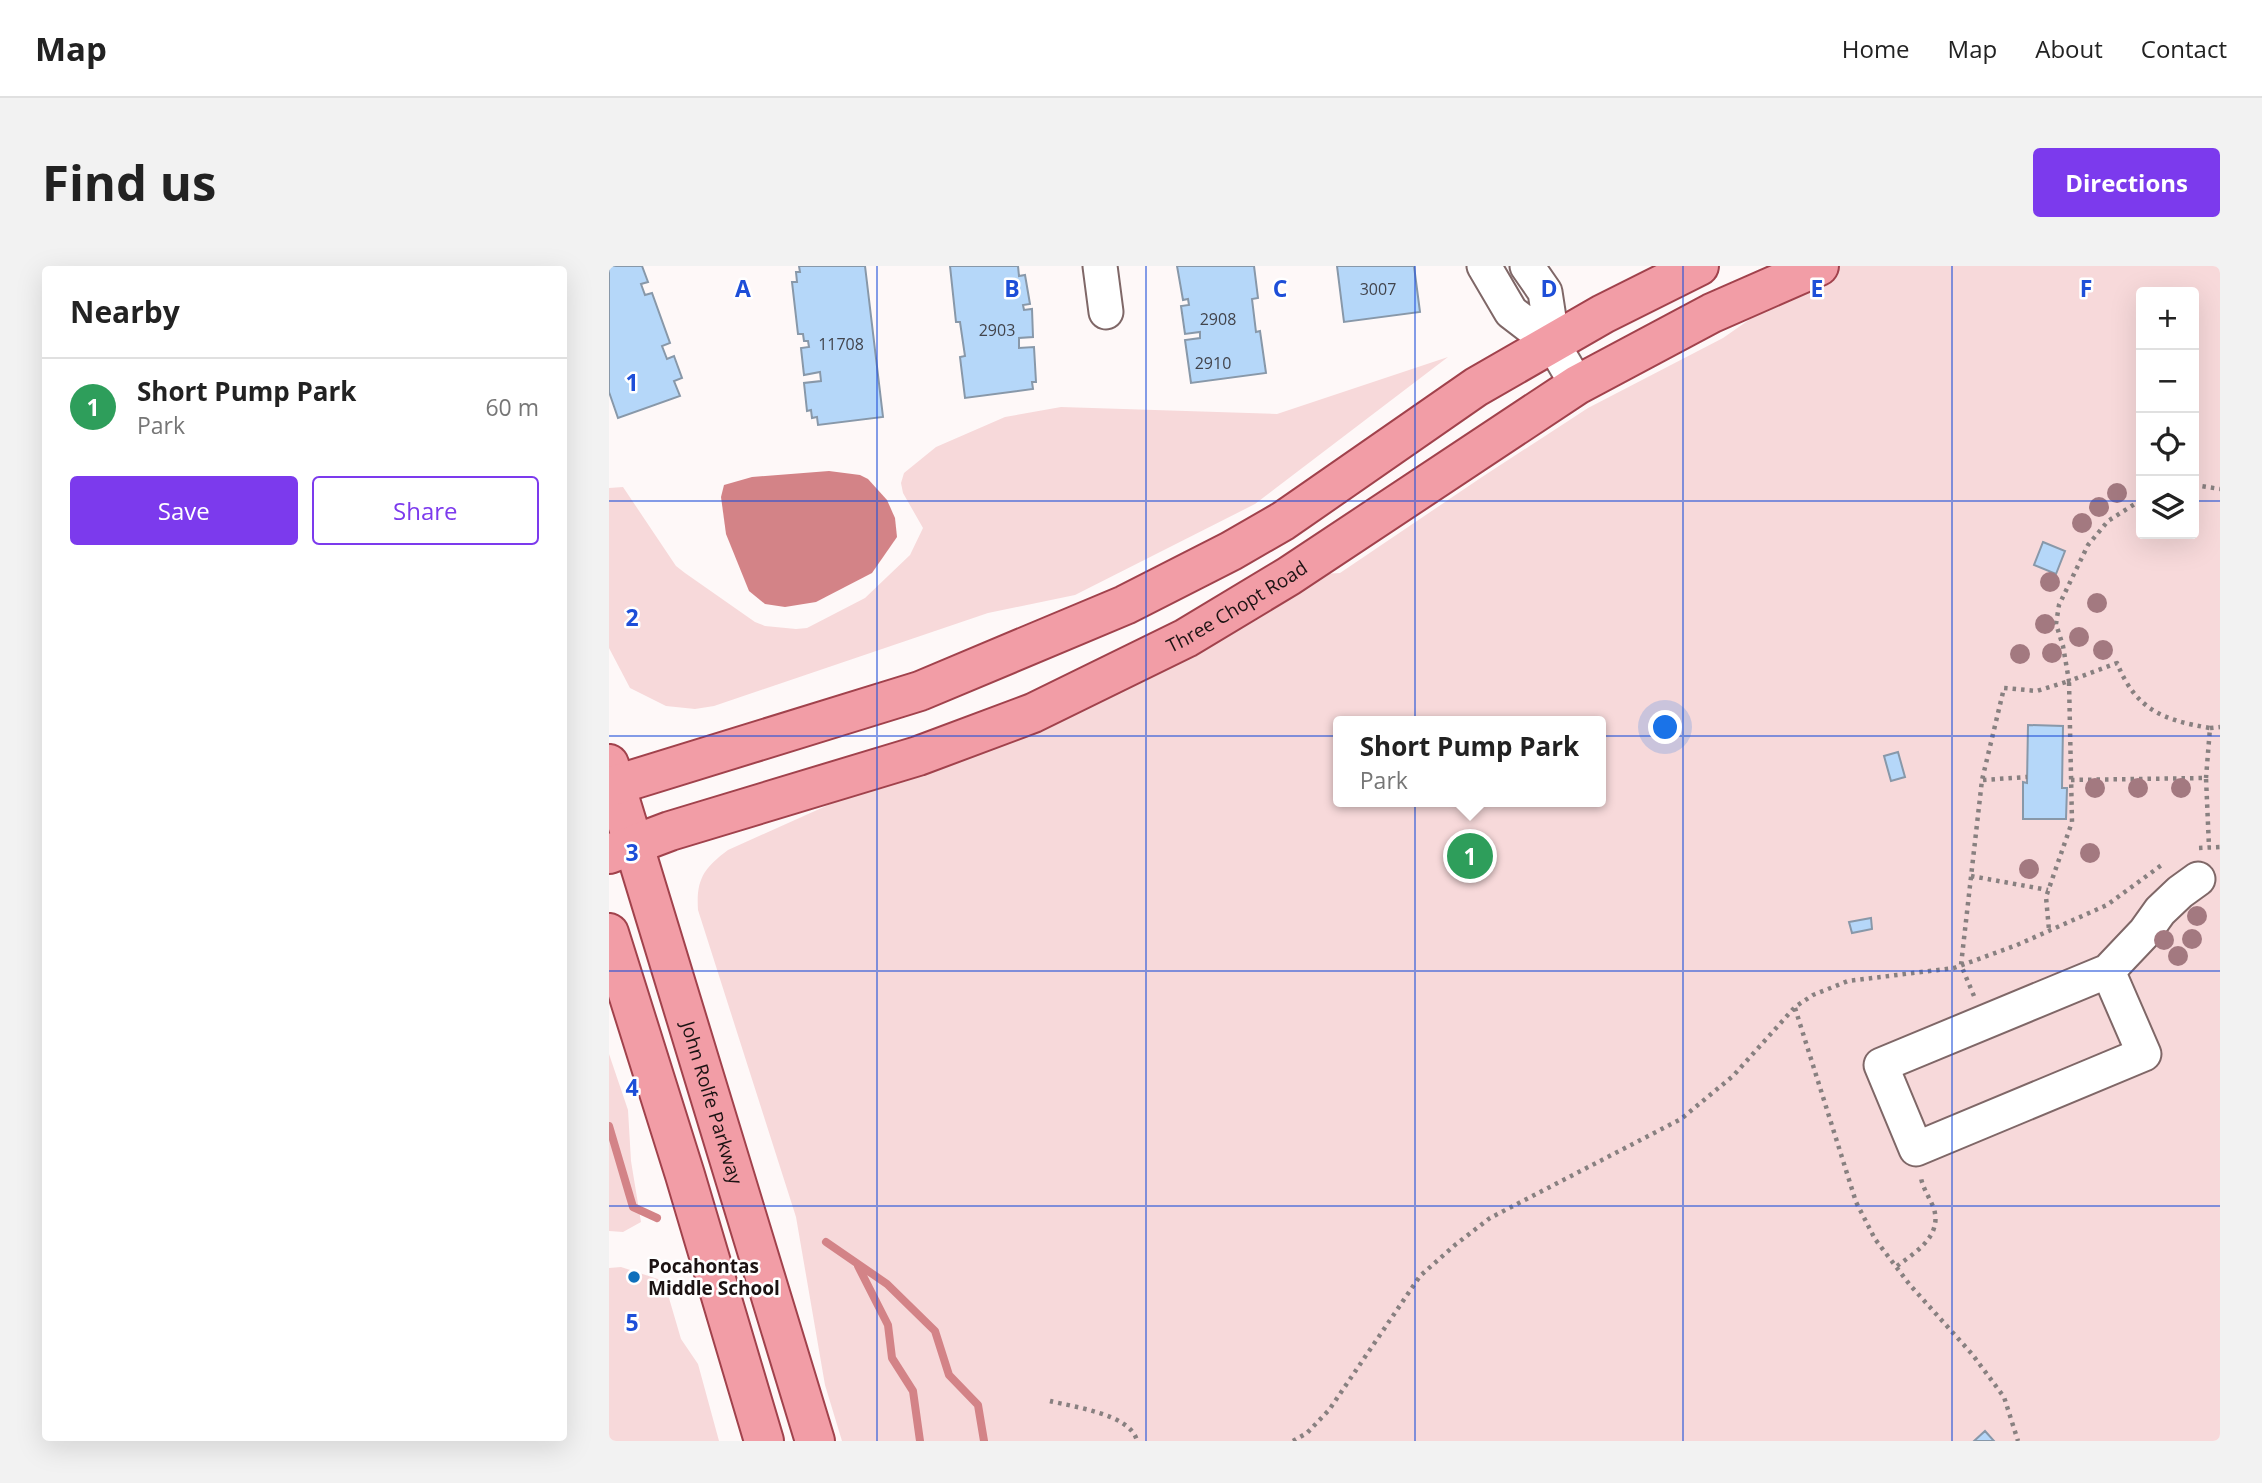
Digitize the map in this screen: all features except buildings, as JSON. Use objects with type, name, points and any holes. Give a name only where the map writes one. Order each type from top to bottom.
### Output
[{"type":"main road","points":[[611,779],[920,691],[1125,605],[1231,551],[1283,520],[1476,387],[1603,314],[1699,266]]},
{"type":"main road","name":"Three Chopt Road","points":[[621,849],[670,831],[918,756],[1033,713],[1186,638],[1278,583],[1577,385],[1712,313],[1819,266]]},
{"type":"main road","name":"John Rolfe Parkway","points":[[611,779],[621,849],[815,1441]]},
{"type":"main road","points":[[609,933],[764,1441]]},
{"type":"street","points":[[1100,266],[1106,312]]},
{"type":"street","points":[[1484,266],[1511,312],[1553,344]]},
{"type":"street","points":[[1527,266],[1545,292],[1553,344],[1577,385]]},
{"type":"street","points":[[2108,971],[2144,1054],[1916,1149],[1881,1065],[2108,971],[2145,932],[2160,911],[2207,868]]},
{"type":"path","points":[[2199,486],[2220,489]]},
{"type":"path","points":[[2049,931],[2046,897],[2072,822],[2069,681],[2056,624],[2059,605],[2088,545],[2108,521],[2136,503]]},
{"type":"path","points":[[1985,1023],[1961,965],[1982,780],[2004,688],[2037,691],[2117,663],[2124,681],[2156,713],[2178,723],[2220,727]]},
{"type":"path","points":[[2207,868],[2206,778],[2210,728]]},
{"type":"path","points":[[1982,780],[2027,777]]},
{"type":"path","points":[[2071,780],[2206,778]]},
{"type":"path","points":[[2207,868],[2220,847]]},
{"type":"path","points":[[1293,1441],[1307,1433],[1329,1410],[1420,1276],[1455,1245],[1490,1218],[1681,1119],[1733,1076],[1795,1007],[1813,995],[1848,981],[1961,965],[2107,905],[2168,860]]},
{"type":"path","points":[[1971,876],[2049,890]]},
{"type":"path","points":[[1795,1007],[1856,1202],[1875,1239],[1910,1286],[1972,1354],[2004,1397],[2018,1441]]},
{"type":"path","points":[[1897,1266],[1925,1244],[1933,1233],[1936,1221],[1933,1207],[1923,1187],[1916,1149]]},
{"type":"path","points":[[1050,1401],[1117,1418],[1136,1435],[1137,1441]]},
{"type":"shaded area","points":[[1826,266],[2220,266],[2220,1441],[842,1441],[825,1385],[796,1217],[698,910],[698,890],[703,875],[728,850],[1033,713],[1289,576],[1340,573],[1588,408],[1723,338]]},
{"type":"shaded area","points":[[1448,357],[1255,504],[1075,595],[988,613],[714,706],[695,709],[666,706],[630,688],[609,648],[609,488],[623,487],[676,566],[685,573],[755,622],[765,626],[807,628],[865,598],[910,555],[923,528],[903,493],[901,483],[904,473],[936,447],[1005,417],[1061,407],[1277,414]]},
{"type":"shaded area","points":[[829,471],[860,475],[868,479],[887,500],[895,518],[897,537],[872,573],[816,602],[785,607],[765,604],[749,591],[726,534],[721,497],[724,485],[752,477]]},
{"type":"shaded area","points":[[609,1054],[628,1110],[631,1161],[641,1222],[623,1232],[609,1231]]},
{"type":"shaded area","name":"Pocahontas Middle School","points":[[621,1267],[664,1281],[681,1339],[698,1364],[719,1441],[609,1441],[609,1268]]},
{"type":"waterway","points":[[609,1126],[633,1207],[657,1218]]},
{"type":"waterway","points":[[826,1242],[887,1284],[935,1331],[949,1375],[978,1405],[984,1441]]},
{"type":"waterway","points":[[858,1266],[888,1325],[892,1358],[913,1391],[920,1441]]},
{"type":"place","name":"Short Pump Park","points":[[1470,856]]},
{"type":"place","name":"Pocahontas Middle School","points":[[634,1277]]}]
